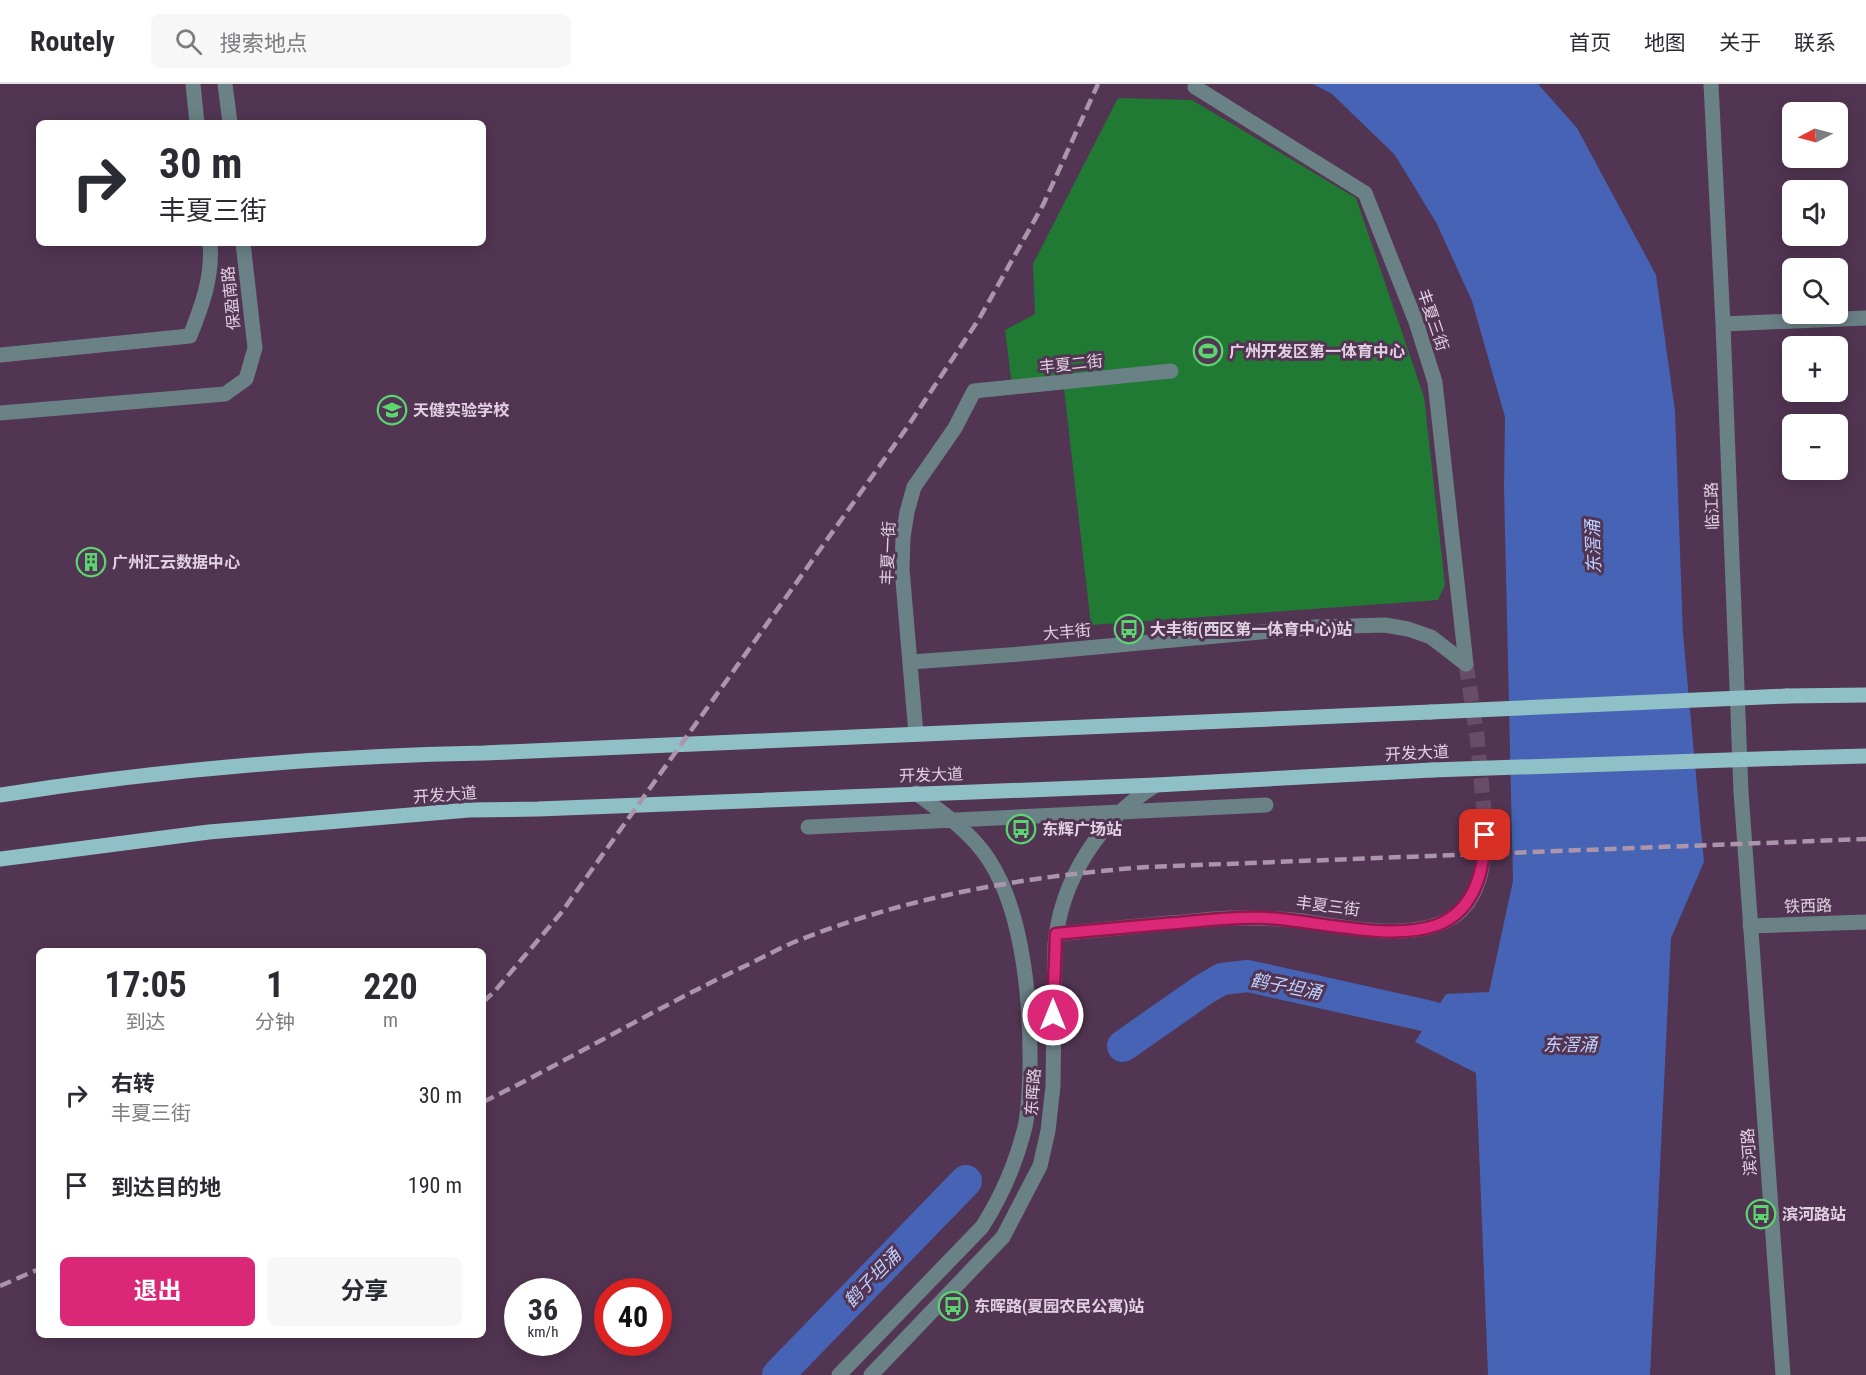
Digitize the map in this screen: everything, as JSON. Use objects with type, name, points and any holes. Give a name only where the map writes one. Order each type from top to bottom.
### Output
[{"type":"main road","points":[[0,795],[218,768],[396,756],[1787,696],[1866,695]]},
{"type":"main road","name":"开发大道","points":[[0,859],[209,832],[469,810],[916,794],[1432,770],[1866,756]]},
{"type":"street","points":[[193,84],[197,120]]},
{"type":"street","points":[[225,84],[230,120]]},
{"type":"street","name":"临江路","points":[[1711,84],[1723,324],[1741,792],[1750,926]]},
{"type":"street","name":"丰夏三街","points":[[1195,87],[1365,193],[1416,322],[1435,382],[1466,664]]},
{"type":"street","name":"保盈南路","points":[[0,355],[190,336],[204,298],[212,261],[210,246]]},
{"type":"street","name":"保盈南路","points":[[0,413],[225,394],[246,379],[255,348],[243,246]]},
{"type":"street","points":[[1723,324],[1866,318]]},
{"type":"street","name":"丰夏二街","points":[[974,391],[1171,371]]},
{"type":"street","name":"丰夏一街","points":[[916,734],[902,569],[903,537],[907,512],[914,487],[955,428],[974,391]]},
{"type":"street","name":"大丰街","points":[[911,662],[1316,627],[1385,625],[1408,629],[1431,637],[1466,664]]},
{"type":"street","name":"东晖路","points":[[871,1375],[1003,1237],[1040,1166],[1048,1131],[1053,1086],[1056,934],[1062,904],[1074,873],[1097,839],[1134,798],[1155,784]]},
{"type":"street","name":"东晖路","points":[[839,1375],[982,1227],[999,1200],[1025,1127],[1029,1102],[1029,998],[1015,924],[1002,884],[980,848],[954,821],[916,794]]},
{"type":"street","points":[[808,827],[1266,805]]},
{"type":"street","name":"丰夏三街","points":[[1056,934],[1231,918],[1299,921],[1378,930],[1411,930],[1437,925],[1457,914],[1469,902],[1479,878],[1485,850],[1485,821]]},
{"type":"street","name":"铁西路","points":[[1750,926],[1866,922]]},
{"type":"street","name":"滨河路","points":[[1750,926],[1783,1375]]},
{"type":"green space","name":"广州开发区第一体育中心","points":[[1118,98],[1192,100],[1356,198],[1424,397],[1445,585],[1438,600],[1091,625],[1064,389],[1013,393],[1005,330],[1035,314],[1033,264]]},
{"type":"water","name":"东滘涌","points":[[1313,84],[1538,84],[1577,128],[1656,275],[1675,411],[1683,634],[1704,862],[1671,938],[1650,1375],[1488,1375],[1476,1073],[1415,1042],[1446,994],[1489,992],[1513,881],[1504,488],[1505,417],[1472,301],[1437,224],[1395,155],[1332,94]]},
{"type":"waterway","name":"鹤子坦涌","points":[[1123,1046],[1222,979],[1248,976],[1432,1017]]},
{"type":"waterway","name":"鹤子坦涌","points":[[778,1375],[966,1181]]},
{"type":"tunnel","points":[[1466,664],[1477,736],[1485,821]]},
{"type":"railway","points":[[486,999],[561,913],[908,426],[979,319],[1043,205],[1098,84]]},
{"type":"railway","points":[[486,1100],[679,999],[795,942],[886,910],[972,890],[1059,876],[1147,867],[1866,839]]},
{"type":"railway","points":[[0,1286],[36,1270]]},
{"type":"place","name":"广州开发区第一体育中心","points":[[1208,351]]},
{"type":"place","name":"天健实验学校","points":[[392,410]]},
{"type":"place","name":"广州汇云数据中心","points":[[91,562]]},
{"type":"place","name":"大丰街(西区第一体育中心)站","points":[[1129,629]]},
{"type":"place","name":"东辉广场站","points":[[1021,829]]},
{"type":"place","name":"滨河路站","points":[[1761,1214]]},
{"type":"place","name":"东晖路(夏园农民公寓)站","points":[[953,1306]]},
{"type":"route","points":[[1053,1015],[1056,934],[1231,918],[1265,918],[1378,930],[1411,930],[1437,925],[1457,914],[1469,902],[1479,878],[1485,850],[1485,835]]}]
